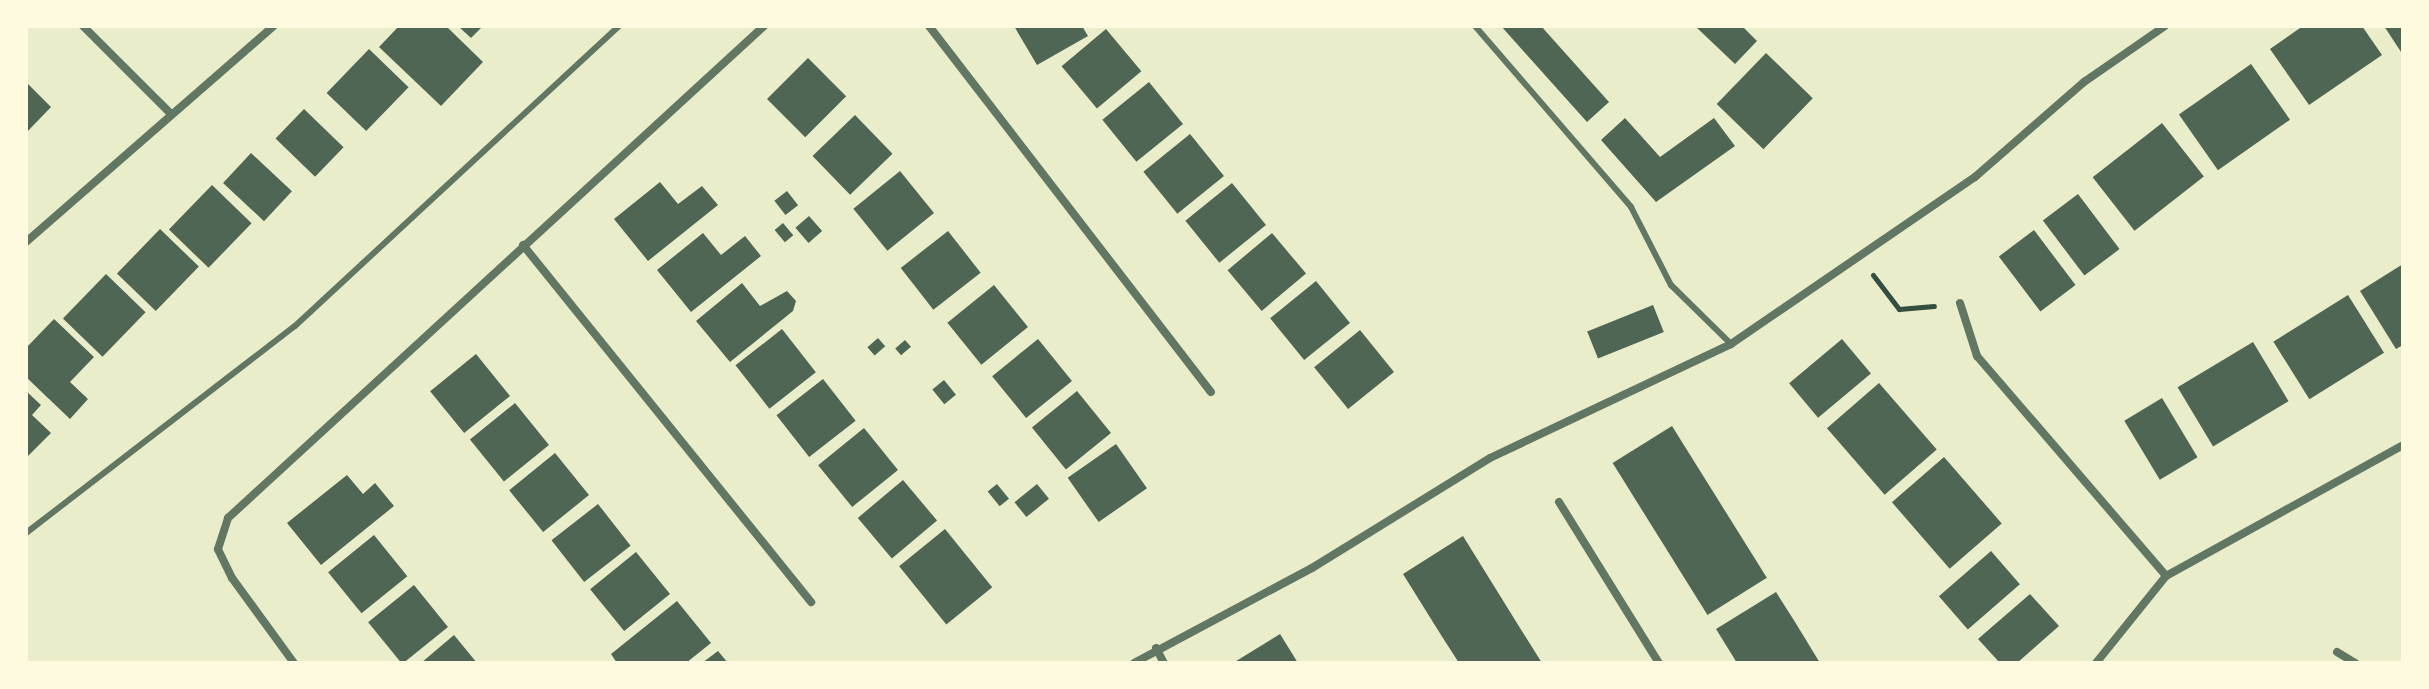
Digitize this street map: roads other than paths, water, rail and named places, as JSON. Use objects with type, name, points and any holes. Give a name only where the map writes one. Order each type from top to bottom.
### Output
[{"type":"street","points":[[83,26],[171,114]]},
{"type":"street","points":[[26,242],[274,26]]},
{"type":"street","points":[[294,663],[232,578],[218,549],[228,518],[764,26]]},
{"type":"street","points":[[929,26],[1211,392]]},
{"type":"street","points":[[1134,663],[1156,648],[1312,568],[1490,458],[1731,344],[1861,258],[1975,177],[2084,82],[2165,26]]},
{"type":"street","points":[[523,245],[811,602]]},
{"type":"street","points":[[1960,303],[1977,356],[2166,576]]},
{"type":"street","points":[[2096,663],[2166,576],[2403,445]]},
{"type":"street","points":[[1559,502],[1659,663]]},
{"type":"street","points":[[1156,648],[1164,663]]},
{"type":"street","points":[[2337,652],[2355,663]]},
{"type":"lane","points":[[26,533],[295,326],[619,26]]},
{"type":"lane","points":[[1475,26],[1631,207],[1671,285],[1731,344]]}]
